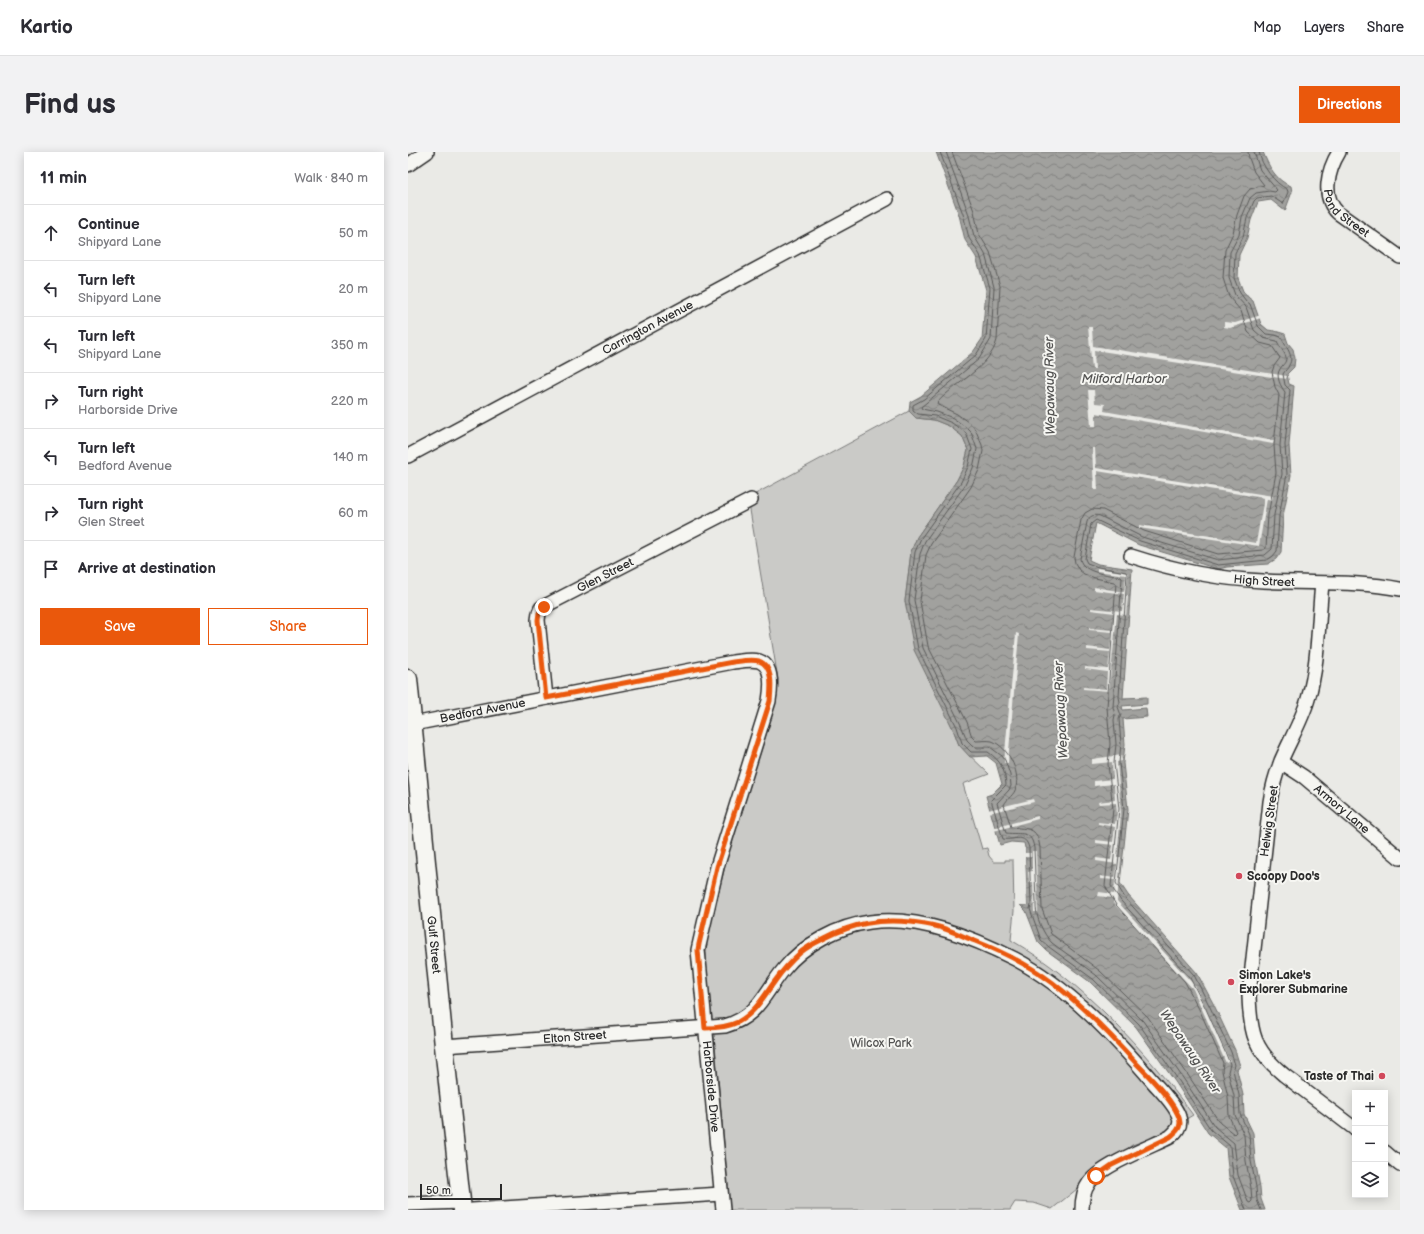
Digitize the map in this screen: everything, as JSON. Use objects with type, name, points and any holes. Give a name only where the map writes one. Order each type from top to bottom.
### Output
[{"type":"main road","name":"Gulf Street","points":[[408,679],[413,724],[412,757],[444,1046],[465,1207]]},
{"type":"street","points":[[408,165],[427,152]]},
{"type":"street","name":"Pond Street","points":[[1339,152],[1333,164],[1328,182],[1329,195],[1333,207],[1338,213],[1400,257]]},
{"type":"street","name":"Carrington Avenue","points":[[408,456],[887,199]]},
{"type":"street","name":"Glen Street","points":[[546,698],[538,620],[541,608],[751,500]]},
{"type":"street","name":"High Street","points":[[1131,556],[1160,566],[1214,576],[1262,581],[1322,584],[1347,583],[1400,589]]},
{"type":"street","name":"Helwig Street","points":[[1322,584],[1315,667],[1310,692],[1302,717],[1281,762],[1272,790],[1249,995],[1251,1026],[1255,1041],[1263,1055],[1273,1066],[1352,1127]]},
{"type":"street","name":"Bedford Avenue","points":[[413,724],[733,662],[756,660],[764,664]]},
{"type":"street","name":"Harborside Drive","points":[[723,1210],[698,950],[717,867],[770,701],[770,674],[764,664]]},
{"type":"street","name":"Armory Lane","points":[[1281,762],[1304,776],[1400,858]]},
{"type":"street","name":"Elton Street","points":[[444,1046],[725,1026],[737,1023],[748,1016],[764,998],[789,963],[802,951],[839,931],[853,925],[886,920],[937,926],[1015,959],[1056,986],[1092,1017],[1118,1043],[1162,1091],[1179,1117],[1180,1124],[1177,1131],[1170,1137],[1112,1165],[1096,1176],[1085,1189],[1082,1210]]},
{"type":"street","points":[[1388,1155],[1400,1165]]},
{"type":"street","points":[[408,1204],[465,1207],[721,1194]]},
{"type":"green space","name":"Wilcox Park","points":[[909,411],[916,418],[934,420],[949,426],[962,436],[968,450],[964,466],[957,480],[917,537],[911,552],[905,601],[959,745],[989,774],[963,784],[982,849],[987,848],[989,856],[994,862],[1013,860],[1014,911],[1011,940],[1063,976],[1111,1018],[1154,1066],[1193,1115],[1158,1136],[1132,1145],[1052,1209],[1034,1203],[1015,1202],[1010,1210],[730,1210],[715,1045],[706,966],[706,952],[707,941],[728,855],[771,719],[777,696],[778,679],[748,498]]},
{"type":"water","name":"Milford Harbor","points":[[936,152],[1263,152],[1267,162],[1277,176],[1286,184],[1291,186],[1292,192],[1285,211],[1271,200],[1258,202],[1251,220],[1247,238],[1239,255],[1238,278],[1243,291],[1253,301],[1261,324],[1268,330],[1285,334],[1288,343],[1293,349],[1295,358],[1294,367],[1287,374],[1289,384],[1294,386],[1289,445],[1291,475],[1283,516],[1281,552],[1276,559],[1268,564],[1218,569],[1139,545],[1096,523],[1089,560],[1098,564],[1132,569],[1123,698],[1147,697],[1147,704],[1122,706],[1123,710],[1146,708],[1147,717],[1123,719],[1125,744],[1123,763],[1128,809],[1120,883],[1128,895],[1197,973],[1235,1050],[1240,1066],[1237,1070],[1243,1095],[1244,1114],[1253,1133],[1255,1160],[1261,1199],[1265,1210],[1242,1210],[1229,1177],[1226,1148],[1208,1133],[1176,1083],[1136,1027],[1090,982],[1046,950],[1038,942],[1026,911],[1020,905],[1027,905],[1024,843],[1011,842],[1000,845],[986,796],[992,794],[1002,784],[996,763],[987,756],[970,757],[959,745],[953,729],[914,650],[905,601],[911,552],[917,537],[957,480],[964,466],[968,450],[962,436],[949,426],[934,420],[916,418],[909,411],[910,402],[921,396],[973,352],[982,339],[986,290],[976,257],[965,240],[959,215]]},
{"type":"pier","points":[[1261,315],[1261,318],[1230,328],[1224,327],[1224,322],[1235,323]]},
{"type":"pier","points":[[1088,327],[1092,327],[1093,346],[1287,376],[1286,379],[1094,350],[1095,369],[1092,369]]},
{"type":"pier","points":[[1088,390],[1094,390],[1095,403],[1105,404],[1104,411],[1274,441],[1273,444],[1096,413],[1096,426],[1091,426]]},
{"type":"pier","points":[[1092,448],[1095,448],[1096,468],[1273,496],[1272,500],[1267,499],[1259,546],[1139,528],[1139,525],[1256,543],[1264,498],[1097,471],[1098,490],[1094,490]]},
{"type":"pier","points":[[1097,568],[1128,573],[1126,615],[1117,614],[1109,691],[1083,689],[1083,687],[1106,689],[1107,672],[1085,669],[1085,667],[1108,669],[1110,652],[1087,650],[1087,647],[1110,650],[1112,632],[1089,630],[1089,628],[1112,630],[1114,613],[1091,610],[1091,608],[1122,611],[1124,594],[1094,590],[1094,587],[1124,592],[1126,575],[1097,571]]},
{"type":"pier","points":[[1016,633],[1019,634],[1008,763],[1004,763]]},
{"type":"pier","points":[[1121,755],[1122,761],[1117,762],[1121,813],[1117,857],[1121,857],[1117,901],[1196,987],[1230,1061],[1226,1063],[1193,989],[1113,903],[1113,898],[1098,896],[1099,892],[1114,894],[1115,880],[1100,879],[1100,876],[1115,878],[1117,864],[1096,861],[1096,858],[1111,860],[1113,845],[1096,843],[1096,840],[1113,842],[1115,827],[1098,824],[1098,822],[1115,824],[1117,813],[1116,803],[1099,804],[1098,802],[1115,800],[1114,784],[1094,786],[1094,781],[1113,779],[1112,762],[1092,764],[1092,759]]},
{"type":"pier","points":[[1033,799],[1034,802],[989,813],[988,810]]},
{"type":"pier","points":[[1038,816],[1038,819],[994,831],[993,828]]},
{"type":"pier","points":[[1023,848],[1025,848],[1025,853],[1031,853],[1031,857],[1025,857],[1027,905],[1020,905],[1020,903],[1025,903]]},
{"type":"pier","points":[[1032,851],[1036,851],[1038,912],[1034,912],[1033,882],[1029,882],[1028,872],[1032,871]]},
{"type":"place","name":"Scoopy Doo's","points":[[1239,876]]},
{"type":"place","name":"Simon Lake's Explorer Submarine","points":[[1231,982]]},
{"type":"place","name":"Taste of Thai","points":[[1382,1076]]},
{"type":"route","points":[[544,607],[541,608],[538,620],[546,698],[747,660],[759,661],[770,673],[770,701],[717,867],[699,944],[698,950],[705,1028],[718,1028],[737,1023],[748,1016],[764,998],[789,963],[802,951],[839,931],[853,925],[886,920],[937,926],[1015,959],[1065,992],[1118,1043],[1162,1091],[1176,1110],[1180,1124],[1177,1131],[1170,1137],[1112,1165],[1096,1176]]},
{"type":"water label","name":"Wepawaug River","points":[[1049,386]]},
{"type":"water label","name":"Wepawaug River","points":[[1060,710]]},
{"type":"water label","name":"Wepawaug River","points":[[1191,1051]]}]
